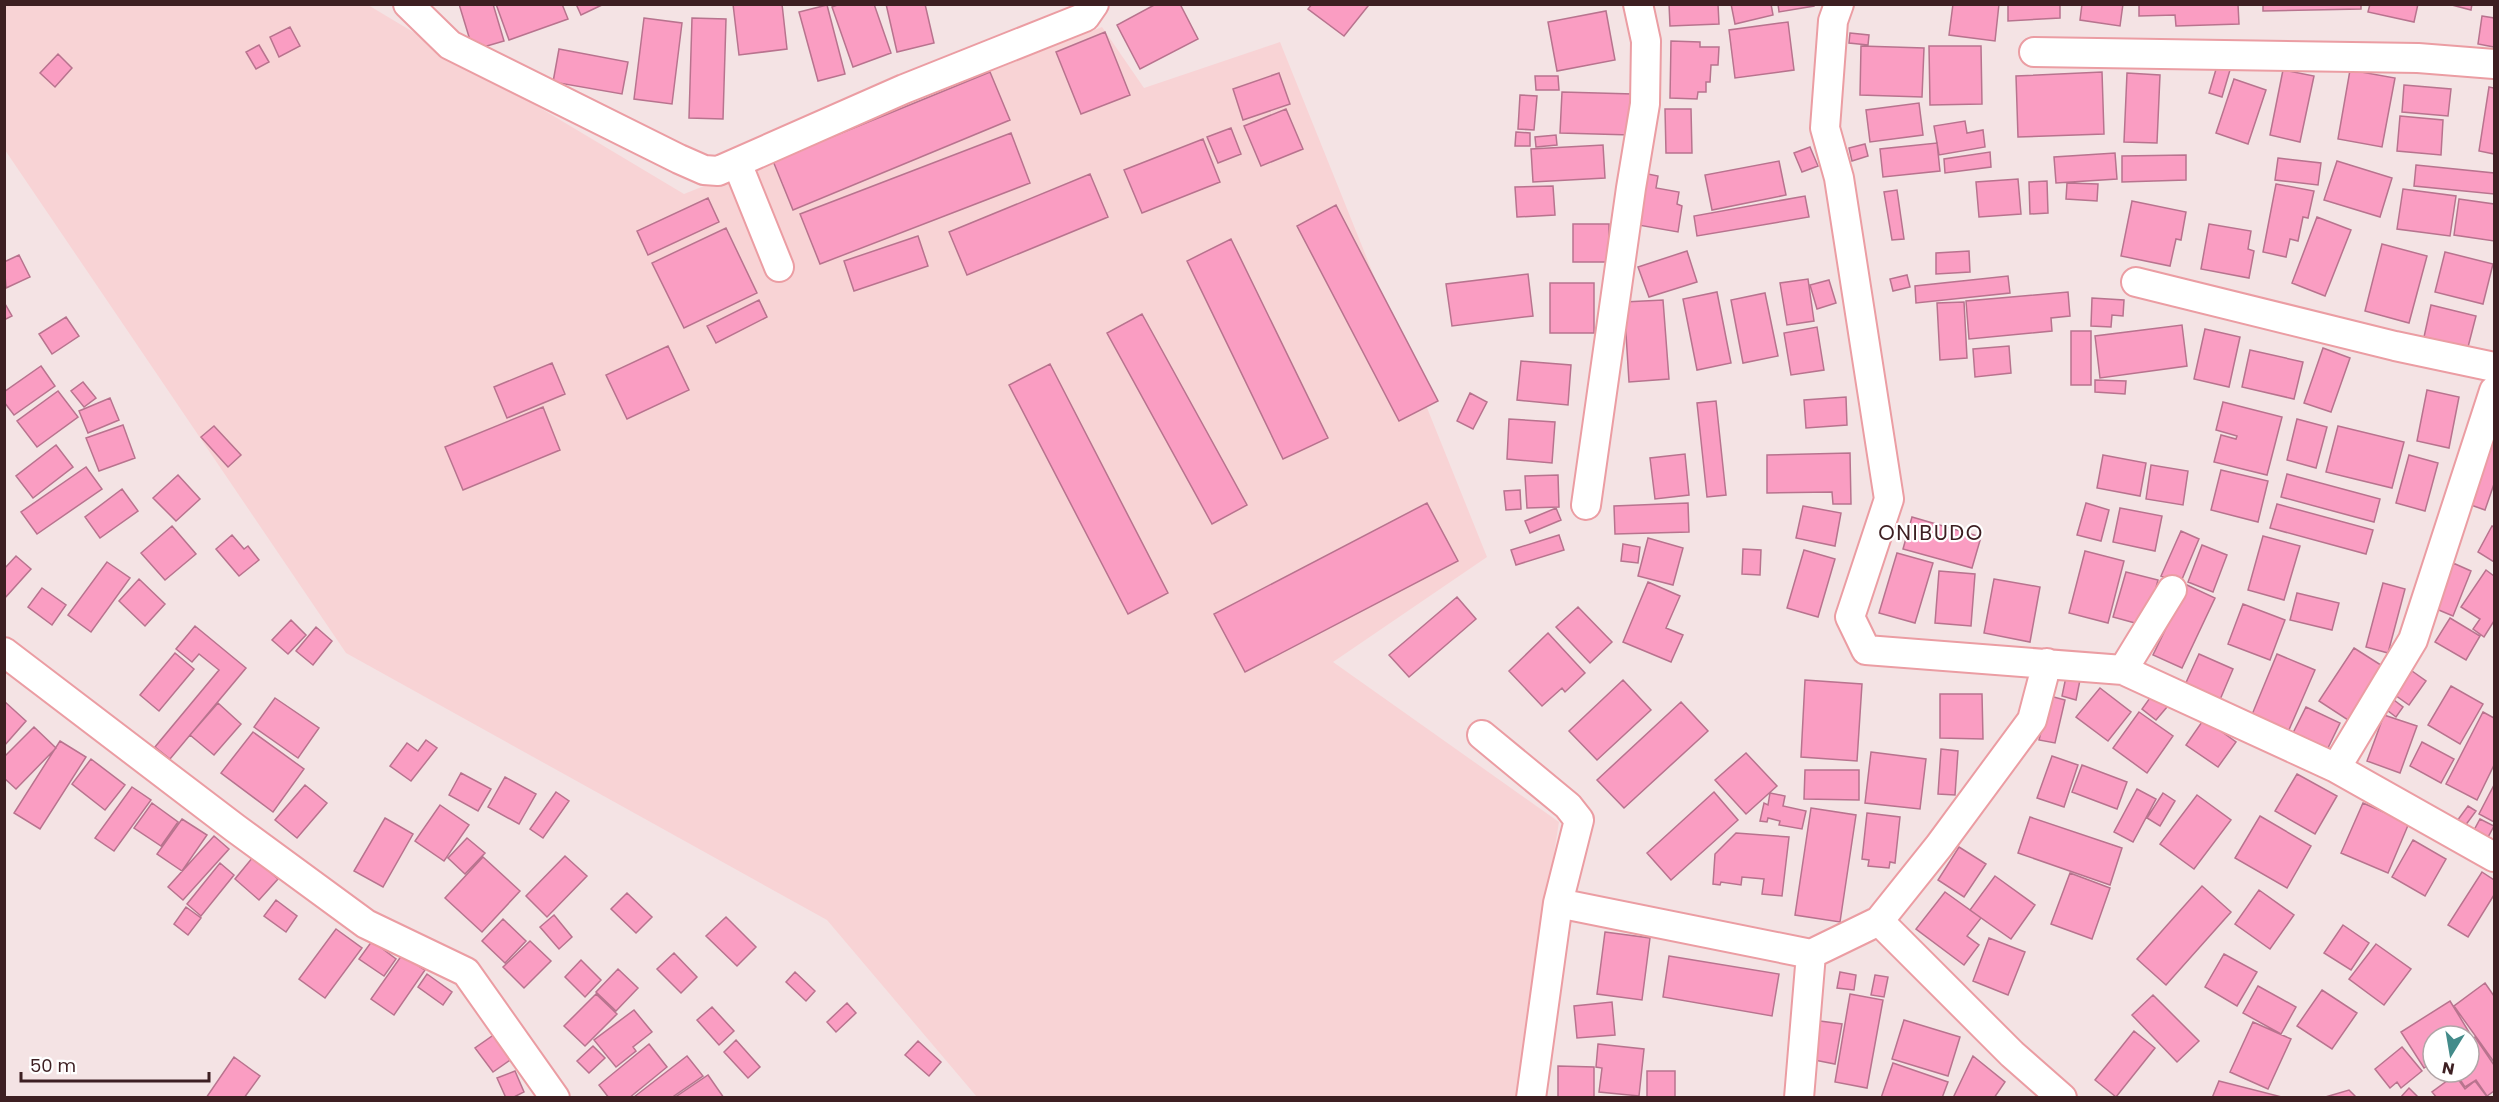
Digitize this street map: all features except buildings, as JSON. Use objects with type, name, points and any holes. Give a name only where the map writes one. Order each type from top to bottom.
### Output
[{"type":"street","points":[[408,4],[450,45],[704,171],[718,171],[904,89],[1085,17],[1094,4]]},
{"type":"street","points":[[1586,505],[1645,104],[1646,41],[1638,4]]},
{"type":"street","points":[[1839,4],[1833,21],[1825,128],[1839,178],[1889,499],[1850,617],[1866,650],[2123,670],[2336,768],[2494,857]]},
{"type":"street","points":[[2034,52],[2418,58],[2494,64]]},
{"type":"street","points":[[737,163],[779,267]]},
{"type":"street","points":[[2136,282],[2394,346],[2494,367]]},
{"type":"street","points":[[2336,768],[2413,640],[2494,397]]},
{"type":"street","points":[[2123,670],[2172,590]]},
{"type":"street","points":[[4,652],[235,828],[366,924],[466,972],[555,1098]]},
{"type":"street","points":[[1558,903],[1811,954],[1879,921],[1939,846],[2032,720],[2047,663]]},
{"type":"street","points":[[1482,735],[1568,806],[1579,820],[1558,903],[1531,1098]]},
{"type":"street","points":[[1879,921],[2012,1054],[2062,1098]]},
{"type":"street","points":[[1799,1098],[1811,954]]},
{"type":"shaded area","points":[[4,5],[368,5],[684,194],[1102,27],[1144,88],[1280,42],[1487,557],[1333,662],[1559,822],[1536,966],[1521,1097],[977,1097],[827,920],[346,653],[5,150]]},
{"type":"district","name":"ONIBUDO","points":[[1931,533]]}]
